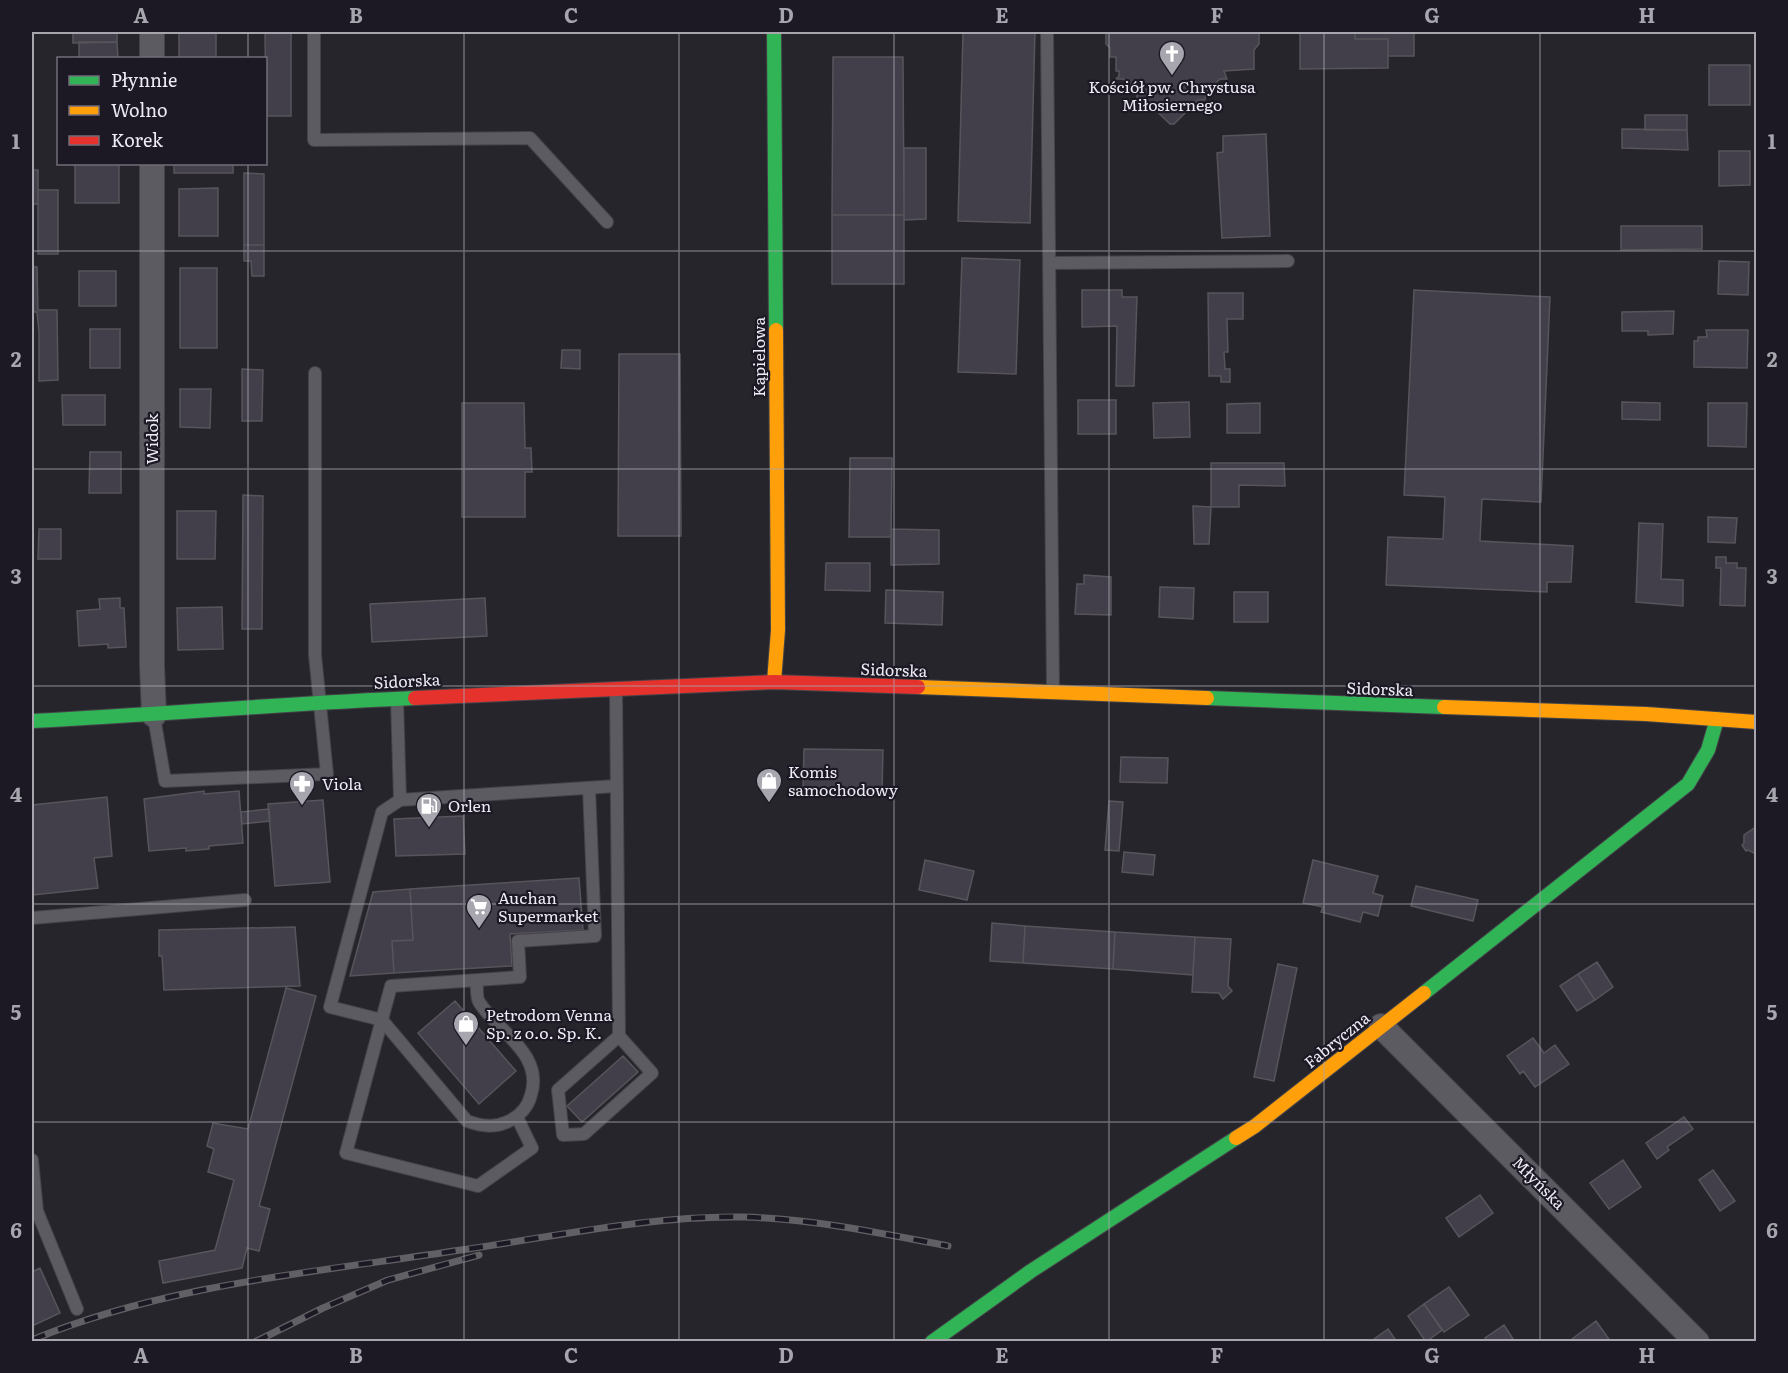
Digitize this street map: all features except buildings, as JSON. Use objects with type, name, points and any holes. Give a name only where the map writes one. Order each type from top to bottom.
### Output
[{"type":"street","points":[[152,32],[152,57]]},
{"type":"street","name":"Kąpielowa","points":[[774,32],[778,630],[774,682]]},
{"type":"street","name":"Widok","points":[[152,165],[152,665],[154,715]]},
{"type":"street","name":"Sidorska","points":[[32,721],[154,715],[319,702],[774,682],[1646,714],[1756,722]]},
{"type":"street","name":"Fabryczna","points":[[932,1341],[1031,1271],[1255,1126],[1688,784],[1708,750],[1717,719]]},
{"type":"street","name":"Młyńska","points":[[1381,1026],[1697,1341]]},
{"type":"lane","points":[[314,32],[314,140],[530,138],[607,222]]},
{"type":"lane","points":[[1047,32],[1053,693]]},
{"type":"lane","points":[[1049,263],[1288,261]]},
{"type":"lane","points":[[154,715],[165,781],[327,774],[315,655],[315,373]]},
{"type":"lane","points":[[615,689],[619,1036],[652,1073],[584,1134],[563,1135],[558,1090],[619,1036]]},
{"type":"lane","points":[[397,698],[400,800]]},
{"type":"lane","points":[[477,980],[478,1001],[522,1051],[530,1063],[533,1074],[531,1098],[517,1117],[508,1122],[487,1126],[467,1121],[382,1020],[330,1007],[382,812],[400,800],[616,786]]},
{"type":"lane","points":[[517,1117],[532,1148],[478,1186],[346,1153],[391,986],[520,977],[518,941],[595,936],[589,788]]},
{"type":"lane","points":[[32,918],[245,900]]},
{"type":"lane","points":[[32,1160],[34,1212],[77,1309]]},
{"type":"railway","points":[[32,1340],[136,1305],[243,1282],[674,1219],[770,1218],[846,1227],[948,1246]]},
{"type":"railway","points":[[255,1342],[323,1308],[388,1280],[479,1255]]},
{"type":"traffic: fast","points":[[774,32],[776,330]]},
{"type":"traffic: fast","points":[[32,721],[415,698]]},
{"type":"traffic: fast","points":[[1207,698],[1444,707]]},
{"type":"traffic: fast","points":[[1424,993],[1688,784],[1708,750],[1717,719]]},
{"type":"traffic: fast","points":[[932,1342],[1031,1271],[1236,1138]]},
{"type":"traffic: slow","points":[[774,682],[778,630],[776,330]]},
{"type":"traffic: slow","points":[[918,687],[1207,698]]},
{"type":"traffic: slow","points":[[1444,707],[1646,714],[1756,722]]},
{"type":"traffic: slow","points":[[1236,1138],[1255,1126],[1424,993]]},
{"type":"traffic: jam","points":[[415,698],[774,682],[918,687]]},
{"type":"place","name":"Kościół pw. Chrystusa Miłosiernego","points":[[1172,77]]},
{"type":"place","name":"Komis samochodowy","points":[[769,804]]},
{"type":"place","name":"Viola","points":[[302,807]]},
{"type":"place","name":"Orlen","points":[[429,829]]},
{"type":"place","name":"Auchan Supermarket","points":[[479,930]]},
{"type":"place","name":"Petrodom Venna Sp. z o.o. Sp. K.","points":[[466,1047]]}]
